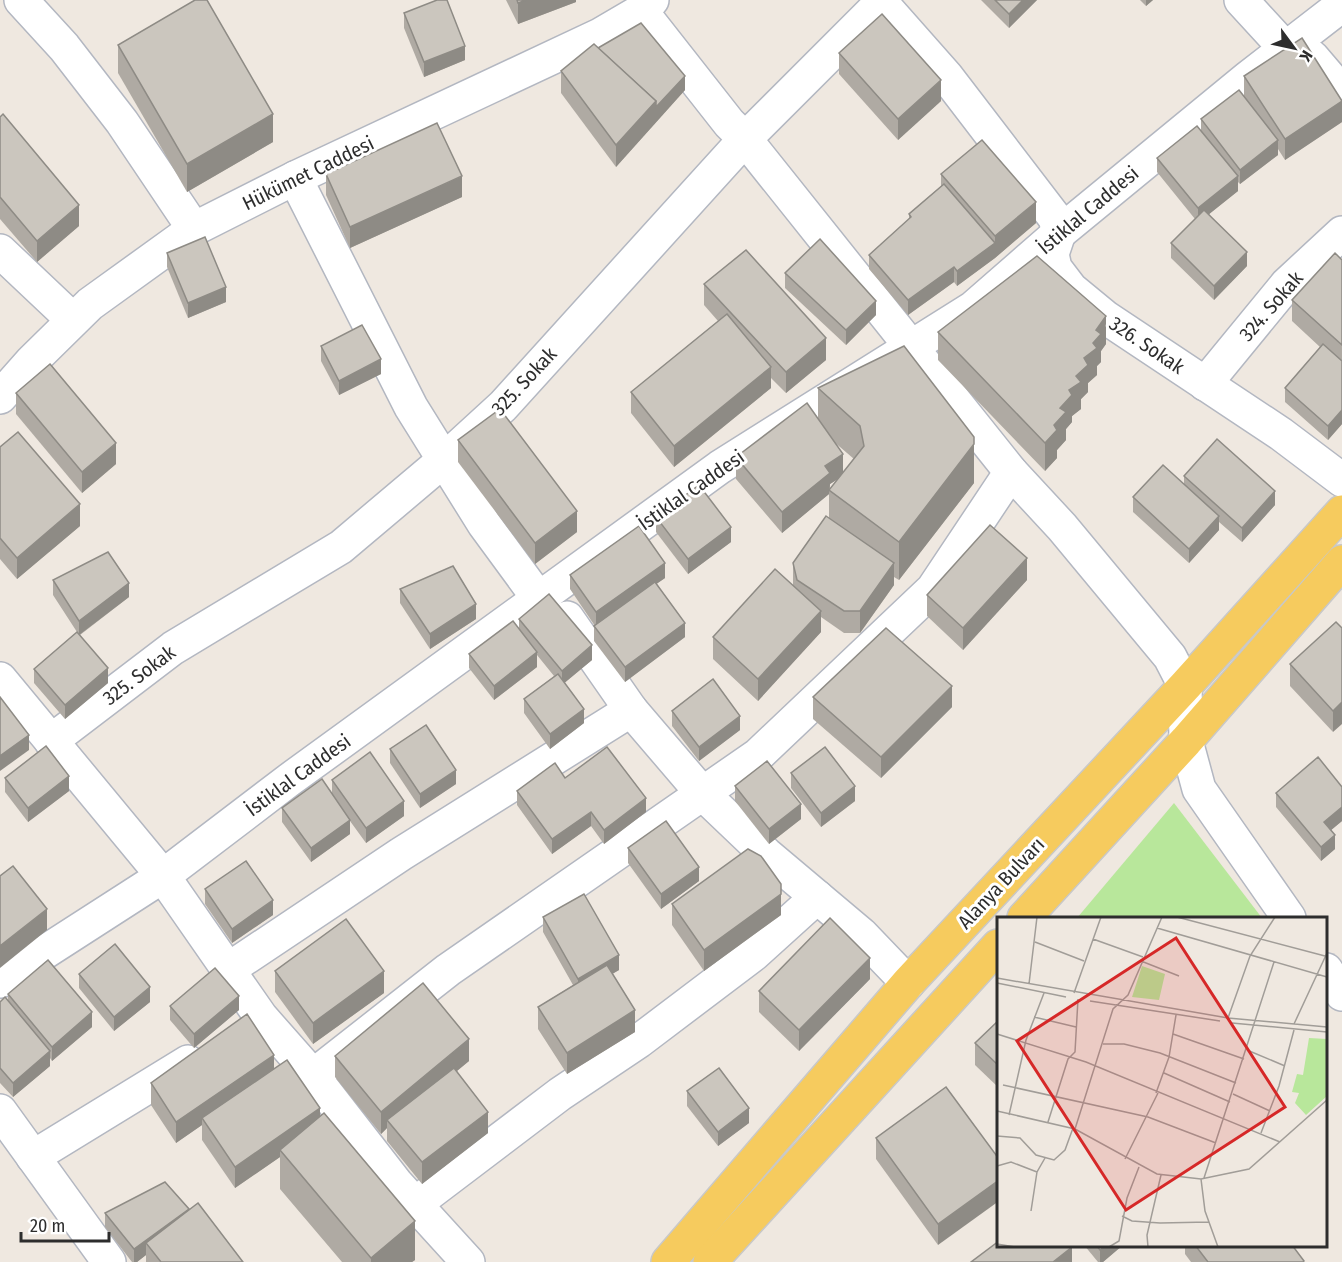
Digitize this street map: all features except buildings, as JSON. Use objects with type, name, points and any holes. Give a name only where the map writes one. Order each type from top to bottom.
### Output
[{"type":"main road","name":"Alanya Bulvarı","points":[[668,1262],[908,983],[1185,686],[1342,512]]},
{"type":"main road","name":"Alanya Bulvarı","points":[[1025,917],[1186,741],[1342,562]]},
{"type":"main road","name":"Alanya Bulvarı","points":[[710,1262],[997,948]]},
{"type":"street","points":[[21,0],[64,46],[194,228]]},
{"type":"street","points":[[1241,0],[1285,48],[1312,57],[1342,92]]},
{"type":"street","points":[[881,1],[947,77],[1055,218],[1059,232]]},
{"type":"street","name":"325. Sokak","points":[[51,741],[173,648],[341,548],[444,460],[503,406],[745,139],[881,1]]},
{"type":"street","points":[[649,3],[729,123],[745,139],[1011,472],[1062,527],[1170,657],[1185,686],[1186,741],[1199,789],[1288,917]]},
{"type":"street","name":"Hükümet Caddesi","points":[[0,397],[32,360],[90,304],[194,228],[295,178],[600,36],[649,3]]},
{"type":"street","name":"İstiklal Caddesi","points":[[0,981],[163,876],[289,780],[720,467],[910,345],[973,308],[1059,232],[1285,48],[1342,5]]},
{"type":"street","points":[[295,178],[411,407],[484,524],[544,595],[631,710],[702,793],[766,854],[861,934],[908,983]]},
{"type":"street","name":"326. Sokak","points":[[1059,232],[1052,254],[1055,268],[1071,288],[1105,317],[1281,434],[1342,480]]},
{"type":"street","name":"324. Sokak","points":[[1205,384],[1287,284],[1342,233]]},
{"type":"street","points":[[0,251],[73,320]]},
{"type":"street","points":[[313,1076],[448,970],[758,755],[933,589],[1011,472]]},
{"type":"street","points":[[0,679],[163,876],[261,1017],[313,1076],[457,1259]]},
{"type":"street","points":[[229,969],[400,854],[631,710]]},
{"type":"street","points":[[415,1204],[560,1094],[639,1041],[754,954],[817,897]]},
{"type":"street","points":[[33,1157],[261,1017]]},
{"type":"street","points":[[0,1111],[109,1262]]},
{"type":"green space","points":[[1174,803],[1261,917],[1078,917]]}]
